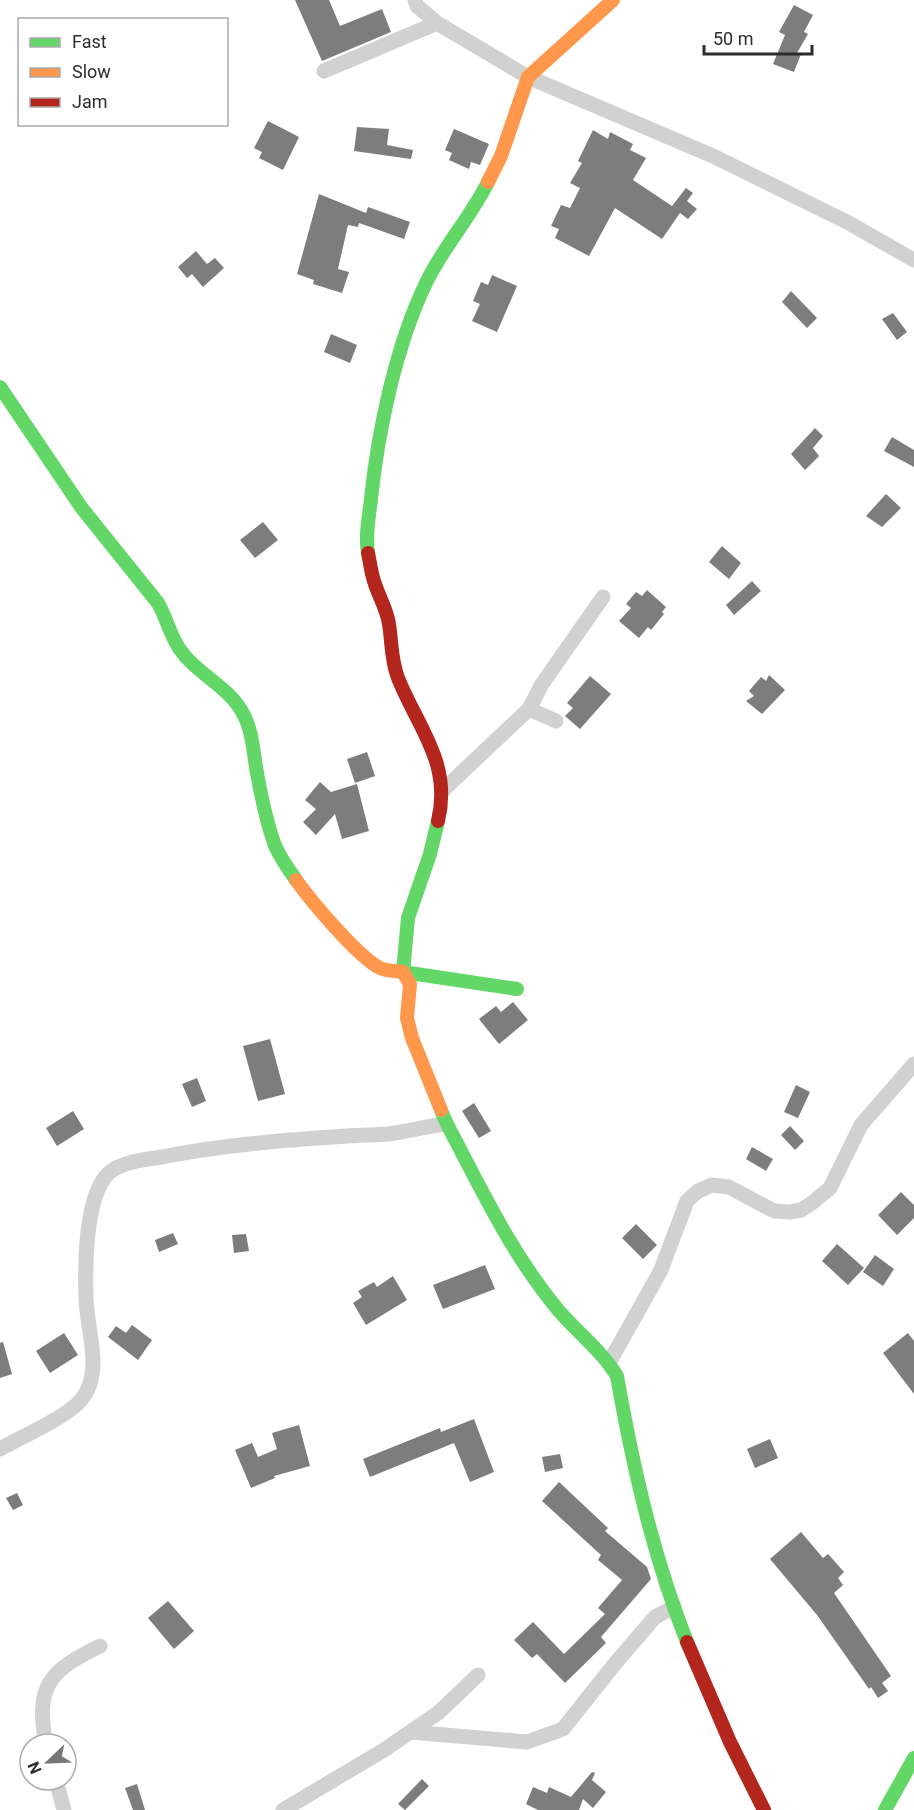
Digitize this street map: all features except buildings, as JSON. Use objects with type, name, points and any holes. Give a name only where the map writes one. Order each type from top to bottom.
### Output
[{"type":"street","points":[[415,0],[417,6],[437,23],[528,77],[713,156],[846,222],[914,260]]},
{"type":"street","points":[[613,0],[528,77],[504,147],[481,197],[456,232],[426,283],[405,338],[389,395],[374,466],[366,541],[373,579],[389,622],[392,653],[398,678],[436,760],[443,790],[441,809],[430,854],[408,918],[403,972],[410,984],[407,1018],[412,1038],[446,1124],[514,1251],[560,1312],[609,1363],[617,1376],[634,1469],[674,1607],[696,1664],[744,1773],[764,1810]]},
{"type":"street","points":[[324,71],[437,23]]},
{"type":"street","points":[[0,387],[81,507],[158,603],[167,619],[171,635],[183,654],[229,695],[242,711],[253,741],[273,843],[305,892],[357,949],[381,969],[517,989]]},
{"type":"street","points":[[443,790],[529,709],[542,684],[603,597]]},
{"type":"street","points":[[529,709],[556,721]]},
{"type":"street","points":[[609,1363],[661,1270],[687,1201],[698,1191],[712,1185],[729,1187],[774,1211],[801,1210],[830,1188],[861,1125],[914,1064]]},
{"type":"street","points":[[0,1449],[72,1408],[80,1402],[89,1389],[93,1372],[86,1299],[89,1224],[98,1188],[110,1172],[135,1162],[190,1151],[391,1133],[422,1126],[446,1124]]},
{"type":"street","points":[[410,1732],[527,1742],[563,1729],[656,1617],[674,1607]]},
{"type":"street","points":[[45,1732],[42,1707],[46,1689],[56,1673],[74,1659],[100,1646]]},
{"type":"street","points":[[283,1810],[384,1750],[438,1713],[478,1675]]},
{"type":"street","points":[[885,1810],[914,1758]]},
{"type":"street","points":[[59,1792],[64,1810]]},
{"type":"traffic: fast","points":[[368,553],[368,526],[378,445],[390,389],[406,333],[415,307],[433,270],[488,182]]},
{"type":"traffic: fast","points":[[0,387],[81,507],[158,603],[180,650],[229,695],[241,710],[250,733],[262,798],[273,840],[280,856],[296,880]]},
{"type":"traffic: fast","points":[[438,821],[430,854],[408,918],[403,972],[517,989]]},
{"type":"traffic: fast","points":[[441,1110],[494,1213],[530,1273],[559,1311],[597,1350],[617,1376],[645,1511],[664,1577],[687,1642]]},
{"type":"traffic: fast","points":[[885,1810],[914,1758]]},
{"type":"traffic: slow","points":[[488,182],[501,156],[528,77],[613,0]]},
{"type":"traffic: slow","points":[[296,880],[323,914],[360,953],[380,968],[403,972],[410,984],[407,1018],[412,1038],[441,1110]]},
{"type":"traffic: jam","points":[[368,553],[374,581],[388,618],[398,678],[437,763],[441,800],[438,821]]},
{"type":"traffic: jam","points":[[687,1642],[730,1742],[764,1810]]}]
